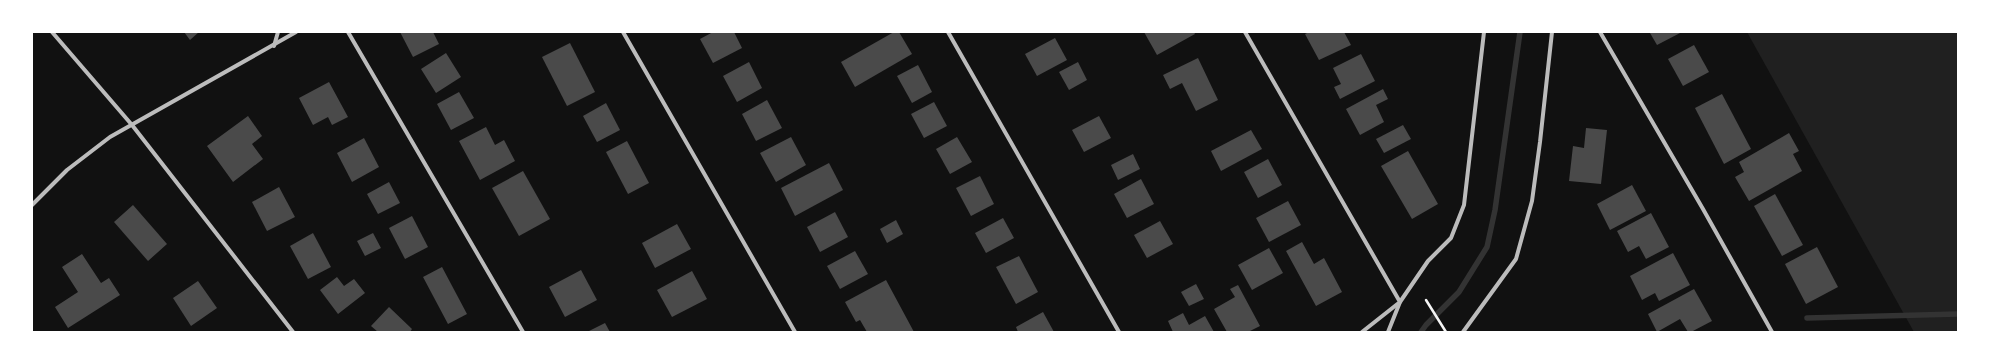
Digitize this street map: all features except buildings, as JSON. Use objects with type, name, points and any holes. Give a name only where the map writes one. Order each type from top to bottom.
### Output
[{"type":"street","points":[[52,32],[132,125],[293,332]]},
{"type":"street","points":[[274,46],[278,32]]},
{"type":"street","points":[[32,205],[67,170],[110,137],[274,46],[296,32]]},
{"type":"street","points":[[348,32],[521,331]]},
{"type":"street","points":[[623,32],[795,332]]},
{"type":"street","points":[[948,32],[1119,332]]},
{"type":"street","points":[[1245,32],[1400,302]]},
{"type":"street","points":[[1388,332],[1400,302],[1428,261],[1451,238],[1464,205],[1484,32]]},
{"type":"street","points":[[1463,332],[1516,259],[1532,202],[1552,32]]},
{"type":"street","points":[[1600,32],[1772,332]]},
{"type":"street","points":[[1362,332],[1400,302]]},
{"type":"path","points":[[1426,300],[1446,332]]},
{"type":"shaded area","points":[[1747,32],[1958,32],[1958,332],[1914,332]]},
{"type":"waterway","points":[[1421,332],[1459,292],[1487,247],[1495,210],[1520,32]]},
{"type":"waterway","points":[[1807,318],[1958,314]]}]
